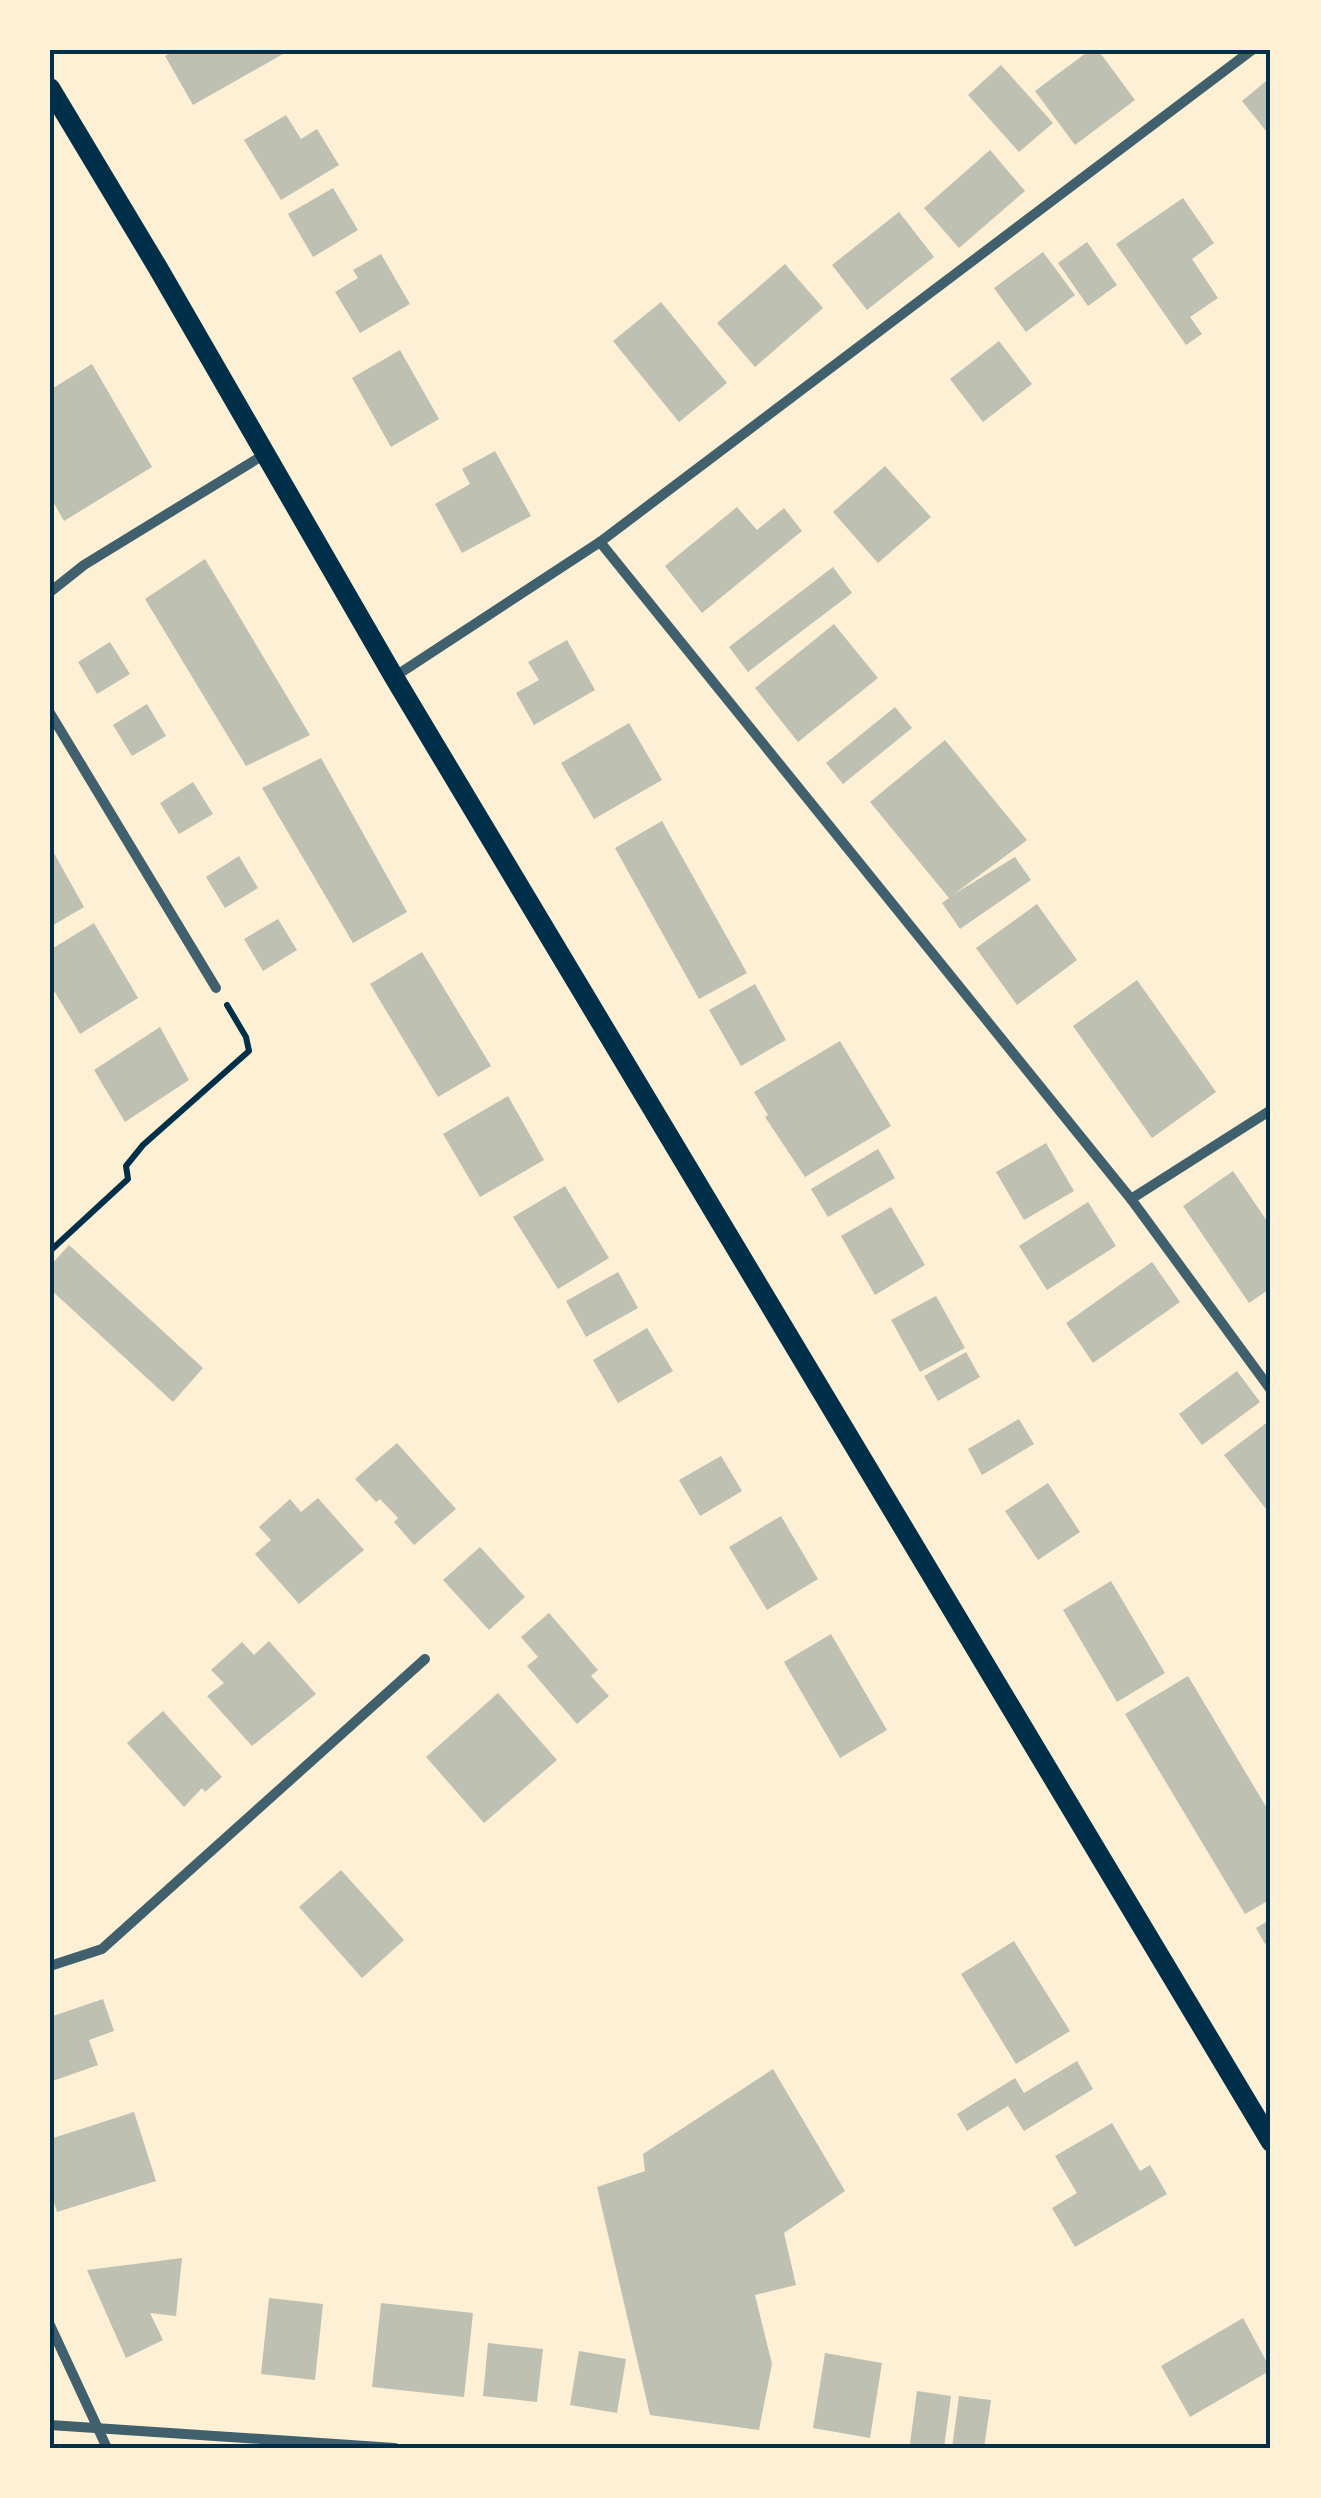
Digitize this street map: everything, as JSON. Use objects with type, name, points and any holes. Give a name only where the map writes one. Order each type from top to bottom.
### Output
[{"type":"main road","points":[[50,88],[394,676],[1271,2142]]},
{"type":"street","points":[[394,676],[600,542],[1252,50]]},
{"type":"street","points":[[50,592],[84,565],[265,454]]},
{"type":"street","points":[[600,542],[1131,1200],[1271,1390]]},
{"type":"street","points":[[50,713],[216,988]]},
{"type":"street","points":[[1131,1200],[1271,1110]]},
{"type":"street","points":[[50,1966],[102,1949],[425,1659]]},
{"type":"street","points":[[50,2325],[107,2448]]},
{"type":"street","points":[[50,2424],[395,2448]]},
{"type":"path","points":[[50,1250],[128,1178],[126,1166],[143,1145],[248,1050],[246,1037],[216,988]]},
{"type":"building","points":[[175,50],[290,50],[193,105],[165,56]]},
{"type":"building","points":[[1090,50],[1098,50],[1135,100],[1075,145],[1035,91]]},
{"type":"building","points":[[1001,65],[1053,123],[1019,152],[968,95]]},
{"type":"building","points":[[1271,77],[1271,137],[1242,101]]},
{"type":"building","points":[[286,115],[301,139],[317,129],[339,165],[281,200],[244,140]]},
{"type":"building","points":[[990,150],[1025,191],[959,248],[924,208]]},
{"type":"building","points":[[333,188],[358,230],[313,257],[288,214]]},
{"type":"building","points":[[1183,198],[1214,243],[1192,259],[1218,298],[1190,317],[1202,334],[1186,345],[1116,244]]},
{"type":"building","points":[[899,212],[934,257],[867,310],[832,265]]},
{"type":"building","points":[[1087,242],[1117,285],[1088,306],[1058,263]]},
{"type":"building","points":[[1043,252],[1075,295],[1026,332],[994,288]]},
{"type":"building","points":[[381,254],[410,304],[360,333],[335,292],[358,278],[353,270]]},
{"type":"building","points":[[785,264],[823,308],[755,367],[717,323]]},
{"type":"building","points":[[661,302],[727,383],[679,422],[613,341]]},
{"type":"building","points":[[999,341],[1032,384],[983,422],[950,379]]},
{"type":"building","points":[[400,350],[439,419],[391,447],[352,378]]},
{"type":"building","points":[[92,364],[152,467],[64,521],[50,496],[50,390]]},
{"type":"building","points":[[495,451],[531,516],[462,553],[435,504],[470,484],[462,469]]},
{"type":"building","points":[[885,466],[931,517],[878,563],[833,512]]},
{"type":"building","points":[[737,507],[757,530],[784,508],[802,531],[702,613],[665,566]]},
{"type":"building","points":[[205,559],[310,735],[246,766],[145,599]]},
{"type":"building","points":[[833,567],[852,593],[748,672],[729,647]]},
{"type":"building","points":[[834,624],[878,678],[798,742],[755,688]]},
{"type":"building","points":[[567,640],[595,690],[534,725],[516,693],[539,680],[528,662]]},
{"type":"building","points":[[110,642],[130,674],[97,694],[78,662]]},
{"type":"building","points":[[147,704],[166,736],[132,756],[113,725]]},
{"type":"building","points":[[895,707],[912,728],[843,784],[826,763]]},
{"type":"building","points":[[629,723],[662,780],[594,819],[561,763]]},
{"type":"building","points":[[945,740],[1027,840],[954,894],[1015,857],[1031,880],[960,929],[942,903],[949,898],[870,802]]},
{"type":"building","points":[[321,758],[407,912],[353,943],[262,788]]},
{"type":"building","points":[[193,782],[213,814],[179,834],[160,803]]},
{"type":"building","points":[[662,821],[747,973],[699,999],[615,848]]},
{"type":"building","points":[[50,846],[84,907],[50,927]]},
{"type":"building","points":[[239,856],[258,888],[225,908],[206,877]]},
{"type":"building","points":[[1037,904],[1077,960],[1017,1005],[976,948]]},
{"type":"building","points":[[278,919],[297,950],[263,971],[244,939]]},
{"type":"building","points":[[94,923],[138,998],[80,1034],[50,984],[50,950]]},
{"type":"building","points":[[422,952],[491,1066],[438,1097],[370,984]]},
{"type":"building","points":[[1137,980],[1216,1092],[1152,1138],[1073,1026]]},
{"type":"building","points":[[755,984],[786,1040],[741,1066],[709,1010]]},
{"type":"building","points":[[160,1027],[189,1080],[125,1122],[94,1070]]},
{"type":"building","points":[[840,1041],[891,1126],[805,1177],[765,1117],[768,1115],[754,1092]]},
{"type":"building","points":[[508,1096],[544,1160],[480,1197],[443,1134]]},
{"type":"building","points":[[1046,1143],[1074,1191],[1024,1220],[996,1172]]},
{"type":"building","points":[[878,1149],[895,1178],[828,1217],[811,1189]]},
{"type":"building","points":[[1233,1171],[1271,1227],[1271,1288],[1249,1303],[1183,1206]]},
{"type":"building","points":[[565,1186],[609,1258],[558,1289],[513,1217]]},
{"type":"building","points":[[1088,1202],[1116,1246],[1047,1290],[1019,1246]]},
{"type":"building","points":[[891,1207],[925,1265],[875,1295],[841,1236]]},
{"type":"building","points":[[69,1245],[203,1368],[173,1402],[50,1289],[50,1266]]},
{"type":"building","points":[[1152,1262],[1180,1302],[1093,1363],[1066,1323]]},
{"type":"building","points":[[618,1272],[638,1308],[586,1337],[566,1301]]},
{"type":"building","points":[[936,1296],[965,1348],[920,1372],[891,1320]]},
{"type":"building","points":[[647,1328],[673,1371],[618,1403],[593,1360]]},
{"type":"building","points":[[966,1352],[980,1377],[938,1401],[924,1376]]},
{"type":"building","points":[[1237,1371],[1260,1402],[1202,1445],[1179,1414]]},
{"type":"building","points":[[1019,1419],[1034,1444],[982,1475],[968,1449]]},
{"type":"building","points":[[1269,1421],[1271,1505],[1266,1509],[1224,1455]]},
{"type":"building","points":[[397,1443],[456,1509],[414,1545],[394,1522],[398,1518],[355,1479]]},
{"type":"building","points":[[721,1456],[742,1491],[700,1516],[679,1480]]},
{"type":"building","points":[[1048,1483],[1080,1532],[1038,1560],[1005,1511]]},
{"type":"building","points":[[318,1498],[364,1550],[299,1604],[255,1554],[271,1540],[259,1527],[290,1499],[301,1512]]},
{"type":"building","points":[[781,1516],[818,1579],[767,1610],[729,1547]]},
{"type":"building","points":[[480,1547],[525,1597],[489,1630],[443,1580]]},
{"type":"building","points":[[1111,1581],[1165,1673],[1117,1702],[1063,1610]]},
{"type":"building","points":[[549,1613],[598,1670],[591,1676],[609,1696],[577,1724],[527,1666],[538,1657],[521,1637]]},
{"type":"building","points":[[831,1634],[887,1730],[840,1758],[784,1662]]},
{"type":"building","points":[[269,1641],[316,1694],[252,1746],[207,1696],[224,1683],[211,1670],[242,1642],[254,1655]]},
{"type":"building","points":[[1188,1676],[1271,1815],[1271,1899],[1245,1914],[1125,1714]]},
{"type":"building","points":[[498,1693],[557,1760],[484,1823],[426,1757]]},
{"type":"building","points":[[163,1711],[222,1777],[205,1792],[202,1788],[184,1807],[127,1743]]},
{"type":"building","points":[[341,1870],[404,1940],[362,1978],[299,1907]]},
{"type":"building","points":[[1271,1919],[1271,1954],[1256,1928]]},
{"type":"building","points":[[1014,1941],[1070,2031],[1016,2064],[961,1974]]},
{"type":"building","points":[[103,1999],[114,2031],[89,2040],[98,2065],[50,2082],[50,2017]]},
{"type":"building","points":[[1077,2061],[1093,2089],[1024,2131],[1008,2106],[967,2131],[957,2114],[1015,2078],[1024,2093]]},
{"type":"building","points":[[773,2069],[845,2191],[784,2233],[796,2285],[755,2295],[772,2364],[759,2430],[650,2415],[597,2187],[645,2171],[643,2154]]},
{"type":"building","points":[[134,2112],[156,2181],[57,2212],[50,2189],[50,2139]]},
{"type":"building","points":[[1112,2123],[1140,2171],[1150,2165],[1167,2194],[1075,2247],[1052,2208],[1077,2193],[1055,2156]]},
{"type":"building","points":[[182,2258],[176,2316],[150,2313],[163,2340],[126,2358],[87,2270]]},
{"type":"building","points":[[269,2298],[323,2304],[315,2380],[261,2374]]},
{"type":"building","points":[[381,2303],[473,2313],[464,2397],[372,2387]]},
{"type":"building","points":[[1243,2318],[1271,2370],[1190,2417],[1161,2366]]},
{"type":"building","points":[[488,2343],[543,2349],[537,2402],[483,2396]]},
{"type":"building","points":[[579,2351],[626,2359],[617,2413],[570,2405]]},
{"type":"building","points":[[825,2353],[882,2363],[870,2438],[813,2428]]},
{"type":"building","points":[[917,2391],[951,2396],[944,2448],[910,2444]]},
{"type":"building","points":[[959,2396],[991,2400],[984,2448],[952,2448]]}]
